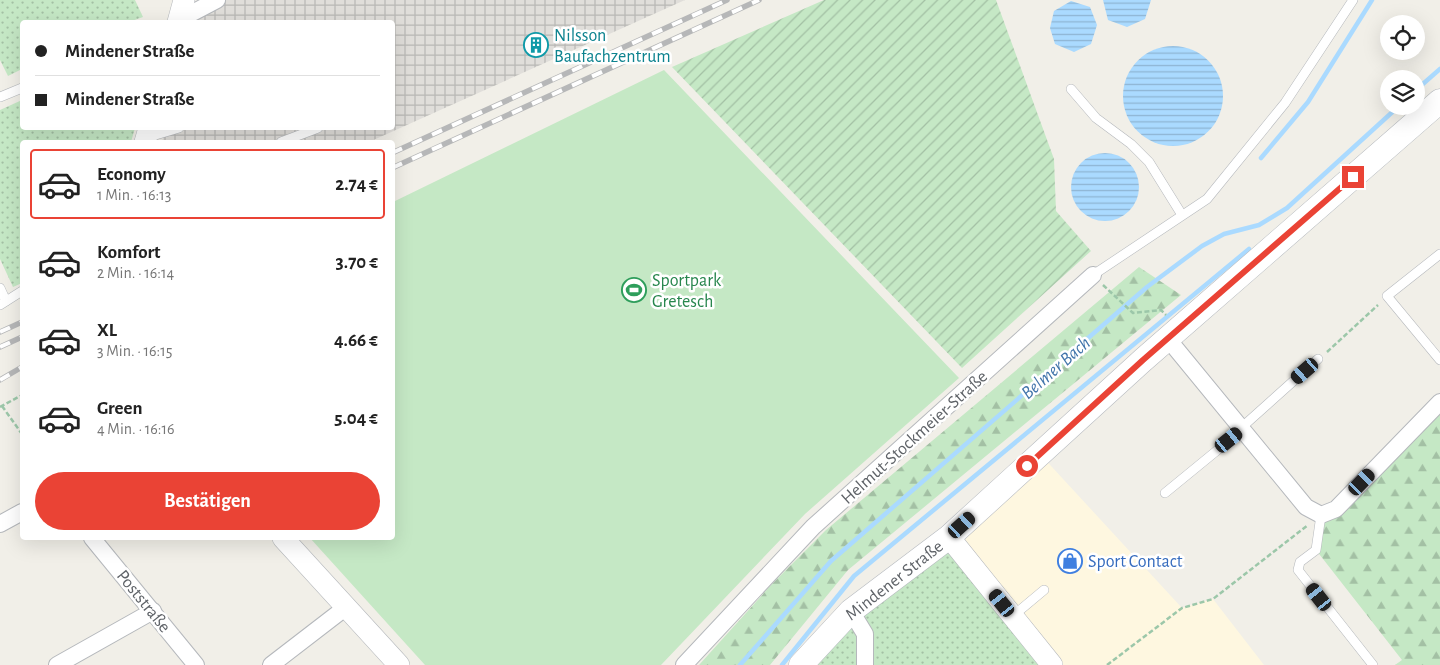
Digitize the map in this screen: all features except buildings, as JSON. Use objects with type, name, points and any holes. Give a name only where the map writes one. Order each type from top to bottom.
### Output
[{"type":"main road","name":"Mindener Straße","points":[[800,665],[851,611],[949,537],[1168,339],[1440,101]]},
{"type":"street","points":[[178,20],[184,0]]},
{"type":"street","points":[[181,20],[217,0]]},
{"type":"street","name":"Helmut-Stockmeier-Straße","points":[[684,665],[814,527],[1092,275]]},
{"type":"street","points":[[1168,339],[1306,507],[1321,515],[1336,509],[1440,402]]},
{"type":"street","points":[[0,524],[20,513]]},
{"type":"street","points":[[949,537],[1052,665]]},
{"type":"street","name":"Poststraße","points":[[94,540],[196,665]]},
{"type":"street","points":[[285,540],[399,665]]},
{"type":"street","points":[[271,665],[345,608]]},
{"type":"street","points":[[57,665],[153,611]]},
{"type":"street","points":[[851,611],[865,634],[865,665]]},
{"type":"lane","points":[[1092,275],[1207,199],[1286,103],[1353,0]]},
{"type":"lane","points":[[1071,88],[1096,118],[1131,144],[1149,162],[1182,215]]},
{"type":"lane","points":[[0,97],[20,89]]},
{"type":"lane","points":[[146,136],[171,130]]},
{"type":"lane","points":[[286,140],[313,130]]},
{"type":"lane","points":[[1440,254],[1387,296],[1440,360]]},
{"type":"lane","points":[[0,288],[3,303],[20,292]]},
{"type":"lane","points":[[1165,493],[1242,429],[1318,359]]},
{"type":"lane","points":[[1321,515],[1316,550],[1300,562],[1298,570],[1373,665]]},
{"type":"lane","points":[[1013,616],[1044,590]]},
{"type":"path","points":[[1092,275],[1133,313],[1161,310]]},
{"type":"path","points":[[1318,359],[1387,296]]},
{"type":"path","points":[[20,396],[1,406],[20,431]]},
{"type":"path","points":[[1107,665],[1182,608],[1213,599],[1321,515]]},
{"type":"shaded area","points":[[204,0],[685,0],[373,140],[162,140],[165,130],[395,130],[395,20],[187,20]]},
{"type":"shaded area","points":[[1040,454],[1182,608],[1213,599],[1264,665],[1052,665],[949,537]]},
{"type":"green space","points":[[0,0],[135,0],[143,17],[135,20],[20,20],[20,70],[8,76],[0,60]]},
{"type":"green space","points":[[824,0],[996,0],[1054,159],[1056,211],[1091,251],[962,368],[672,67]]},
{"type":"green space","name":"Sportpark Gretesch","points":[[664,70],[959,378],[805,514],[661,665],[425,665],[312,540],[395,540],[395,201]]},
{"type":"green space","points":[[20,101],[20,130],[134,130],[132,140],[20,140],[20,284],[13,287],[0,259],[0,110]]},
{"type":"green space","points":[[1139,267],[1181,295],[848,570],[770,665],[699,665],[772,584],[826,530]]},
{"type":"green space","points":[[1440,402],[1440,665],[1395,665],[1402,660],[1316,550],[1321,515]]},
{"type":"green space","points":[[949,537],[1052,665],[801,665]]},
{"type":"water","points":[[1103,0],[1151,0],[1145,19],[1127,27],[1108,20]]},
{"type":"water","points":[[1071,1],[1090,7],[1097,25],[1091,44],[1074,52],[1055,44],[1050,28],[1054,11]]},
{"type":"water","points":[[1173,46],[1192,50],[1209,60],[1219,77],[1223,96],[1219,115],[1209,132],[1192,142],[1173,146],[1154,142],[1137,132],[1127,115],[1123,96],[1127,77],[1137,60],[1154,50]]},
{"type":"water","points":[[1105,153],[1118,156],[1129,163],[1136,174],[1139,187],[1136,200],[1129,211],[1118,218],[1105,221],[1092,218],[1081,211],[1074,200],[1071,187],[1074,174],[1081,163],[1092,156]]},
{"type":"waterway","points":[[1261,158],[1308,102],[1372,0]]},
{"type":"waterway","name":"Belmer Bach","points":[[1425,82],[1440,69]]},
{"type":"waterway","name":"Belmer Bach","points":[[740,665],[831,561],[1147,287],[1202,246],[1224,234],[1259,225],[1287,208],[1389,115]]},
{"type":"waterway","points":[[782,665],[854,576],[1249,249]]},
{"type":"railway","points":[[395,152],[727,0]]},
{"type":"railway","points":[[395,167],[759,0]]},
{"type":"railway","points":[[0,332],[20,323]]},
{"type":"railway","points":[[0,347],[20,338]]},
{"type":"railway","points":[[0,380],[20,368]]},
{"type":"place","name":"Nilsson Baufachzentrum","points":[[536,45]]},
{"type":"place","name":"Sportpark Gretesch","points":[[634,290]]},
{"type":"place","name":"Sport Contact","points":[[1070,561]]},
{"type":"route","points":[[1027,466],[1143,360],[1353,177]]}]
